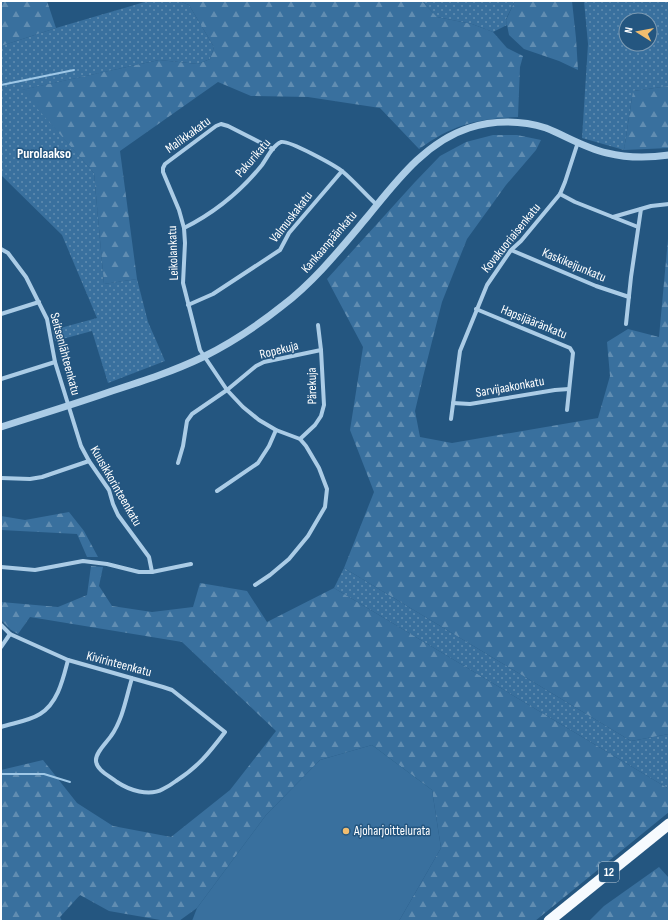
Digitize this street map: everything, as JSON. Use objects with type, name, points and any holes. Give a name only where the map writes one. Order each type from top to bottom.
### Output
[{"type":"highway","name":"12","points":[[549,921],[669,824]]},
{"type":"street","name":"Kankaanpäänkatu","points":[[1,427],[169,372],[205,356],[237,338],[260,323],[306,286],[377,205],[428,150],[454,134],[468,128],[496,123],[520,123],[544,128],[596,150],[623,155],[669,155]]},
{"type":"street","name":"Malikkakatu","points":[[164,172],[163,168],[166,164],[216,126],[221,124],[228,126],[273,149]]},
{"type":"street","name":"Pakurikatu","points":[[184,228],[203,218],[221,205],[262,165],[277,144],[283,142],[288,142],[342,171],[377,205]]},
{"type":"street","name":"Kovakuoriaisenkatu","points":[[451,419],[460,351],[487,285],[512,250],[560,194],[578,142]]},
{"type":"street","name":"Valmuskakatu","points":[[188,305],[213,294],[280,250],[288,233],[342,171]]},
{"type":"street","name":"Leikolankatu","points":[[164,172],[179,210],[184,228],[185,243],[183,283],[200,350],[227,390],[243,407],[259,420],[276,430],[300,439]]},
{"type":"street","points":[[560,194],[575,202],[638,227]]},
{"type":"street","points":[[612,217],[651,206],[669,204]]},
{"type":"street","points":[[626,324],[641,209]]},
{"type":"street","name":"Seitsenlähteenkatu","points":[[1,249],[8,253],[26,277],[47,318],[55,362],[69,406]]},
{"type":"street","name":"Kaskikeijunkatu","points":[[512,250],[596,286],[629,297]]},
{"type":"street","points":[[1,314],[39,302]]},
{"type":"street","name":"Hapsijääränkatu","points":[[476,309],[570,348],[573,353],[566,410]]},
{"type":"street","name":"Pärekuja","points":[[300,439],[315,425],[321,416],[324,405],[318,325]]},
{"type":"street","name":"Ropekuja","points":[[178,463],[184,446],[187,421],[192,414],[227,390],[256,366],[264,362],[321,350]]},
{"type":"street","points":[[1,379],[55,362]]},
{"type":"street","name":"Sarvijaakonkatu","points":[[453,403],[470,404],[569,389]]},
{"type":"street","name":"Kuusikkorinteenkatu","points":[[69,406],[81,446],[89,461],[109,490],[118,516],[149,557],[152,572]]},
{"type":"street","points":[[217,491],[258,463],[269,446],[276,430]]},
{"type":"street","points":[[255,585],[289,559],[308,536],[325,507],[326,489],[319,468],[300,439]]},
{"type":"street","points":[[1,478],[30,479],[42,477],[89,461]]},
{"type":"street","points":[[1,566],[34,570],[83,561],[107,564],[139,572],[152,572],[192,564]]},
{"type":"street","name":"Kivirinteenkatu","points":[[1,626],[10,634],[68,660],[132,678],[172,690],[225,732],[198,765],[162,790],[142,792],[120,784],[100,768],[96,760],[97,755],[119,721],[132,678]]},
{"type":"street","points":[[1,647],[10,634]]},
{"type":"street","points":[[1,727],[40,714],[52,703],[58,692],[68,660]]},
{"type":"green space","points":[[1,1],[47,1],[56,28],[1,46]]},
{"type":"green space","points":[[148,1],[179,1],[189,5],[214,47],[210,59],[198,64],[159,60],[22,90],[94,173],[104,284],[137,279],[148,322],[165,361],[108,383],[92,331],[55,341],[53,330],[97,318],[62,235],[1,175],[1,46]]},
{"type":"green space","points":[[179,1],[422,1],[437,17],[472,24],[493,32],[507,48],[523,56],[520,67],[518,117],[490,119],[466,124],[443,134],[419,149],[380,108],[308,97],[251,96],[218,82],[120,151],[137,279],[104,284],[94,173],[21,90],[159,60],[198,64],[210,59],[214,47],[189,5]]},
{"type":"green space","points":[[422,1],[515,1],[506,19],[507,25],[493,32],[472,24],[437,17]]},
{"type":"green space","points":[[515,1],[572,1],[578,70],[559,61],[524,49],[509,35],[506,20]]},
{"type":"green space","points":[[584,1],[669,1],[669,86],[633,91],[624,150],[582,138],[588,44]]},
{"type":"green space","points":[[669,86],[669,148],[624,150],[633,91]]},
{"type":"green space","points":[[493,135],[517,135],[541,140],[536,150],[506,185],[467,239],[442,302],[423,377],[415,411],[420,437],[452,443],[598,418],[610,376],[607,342],[628,329],[659,337],[669,228],[669,734],[631,741],[344,568],[374,492],[350,430],[363,347],[327,279],[440,156],[466,142]]},
{"type":"green space","points":[[69,512],[84,531],[98,557],[87,557],[77,534],[1,530],[1,516],[25,520]]},
{"type":"green space","points":[[91,566],[103,567],[99,586],[112,606],[152,612],[193,607],[200,583],[247,591],[267,622],[334,588],[669,789],[669,812],[535,921],[399,921],[441,848],[432,790],[372,745],[320,760],[266,815],[197,908],[179,921],[166,921],[109,911],[80,895],[60,917],[62,921],[1,921],[1,770],[43,760],[77,803],[113,826],[171,837],[230,790],[276,731],[182,642],[30,617],[18,634],[11,630],[1,620],[1,602],[58,607],[87,595]]},
{"type":"green space","points":[[344,568],[631,741],[669,734],[669,789],[334,588]]},
{"type":"green space","name":"Ajoharjoittelurata","points":[[372,745],[432,790],[441,848],[399,921],[192,921],[197,908],[266,815],[320,760]]},
{"type":"green space","points":[[659,867],[669,878],[669,921],[589,921],[604,906]]},
{"type":"waterway","points":[[1,85],[74,70]]},
{"type":"waterway","points":[[1,774],[44,774],[70,782]]},
{"type":"place","name":"Ajoharjoittelurata","points":[[346,831]]},
{"type":"district","name":"Purolaakso","points":[[44,153]]}]
